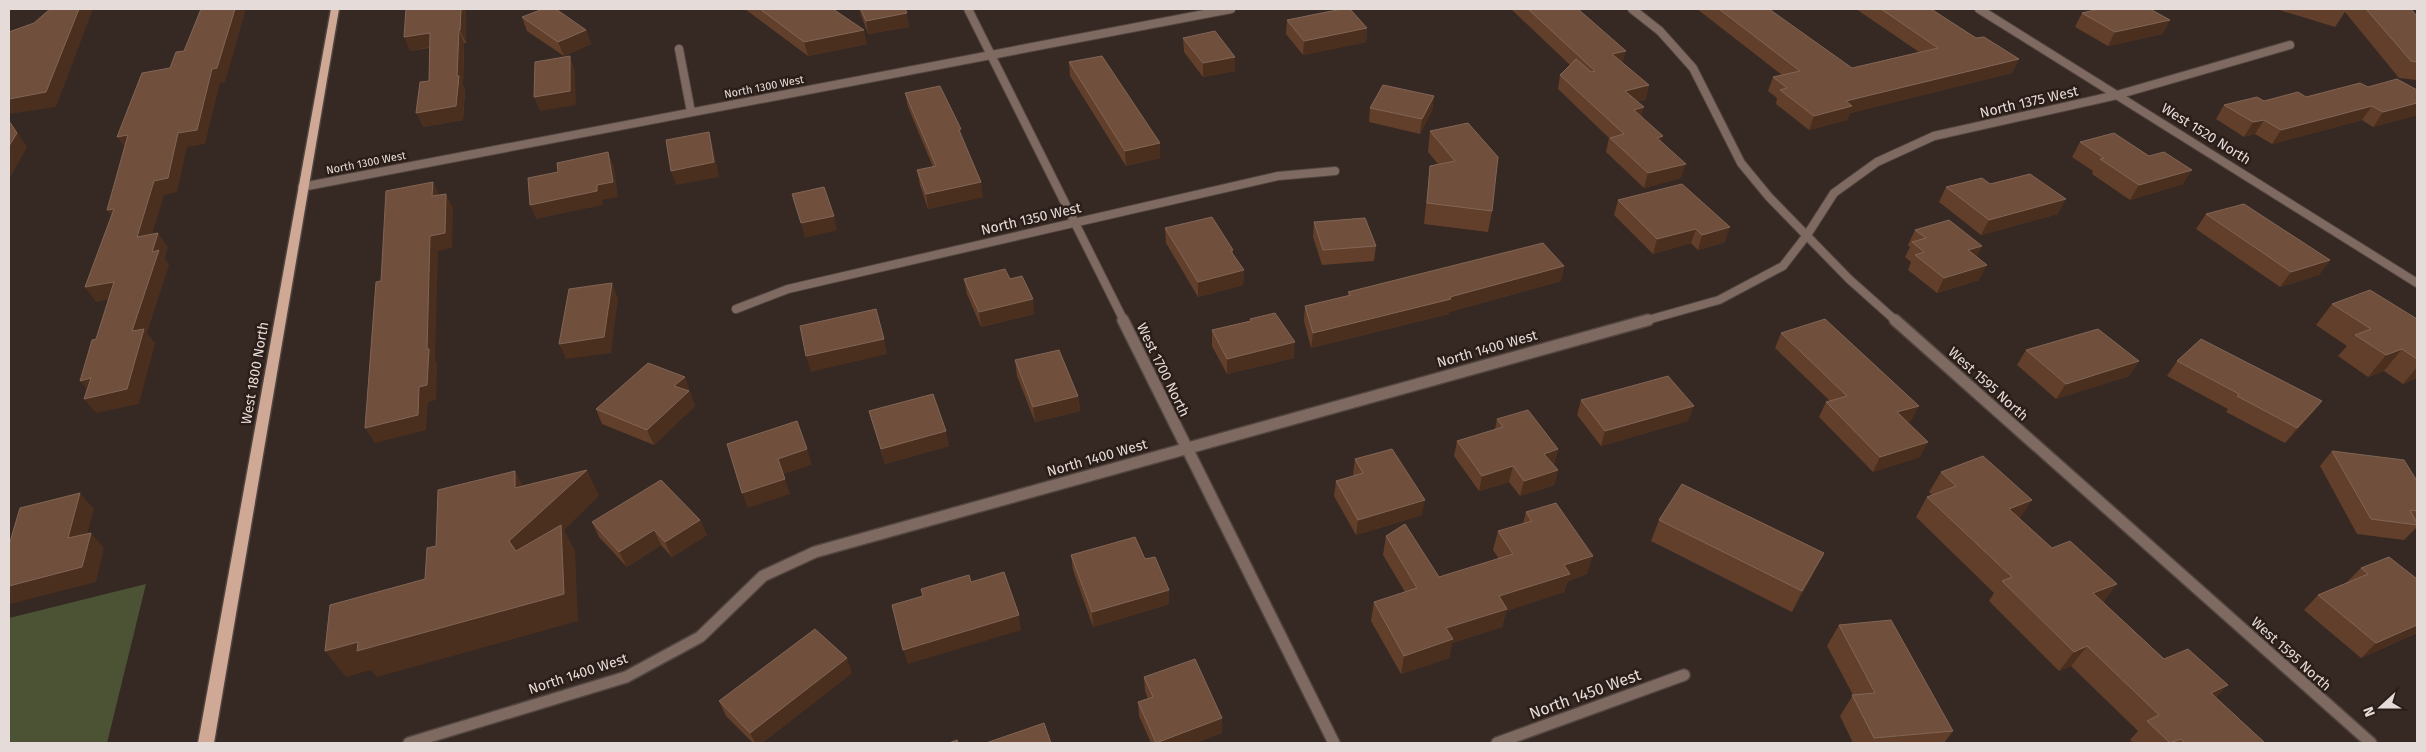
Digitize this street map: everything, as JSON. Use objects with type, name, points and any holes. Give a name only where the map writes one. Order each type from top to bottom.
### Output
[{"type":"main road","name":"West 1800 North","points":[[206,743],[302,187],[335,9]]},
{"type":"street","name":"West 1700 North","points":[[968,9],[1334,743]]},
{"type":"street","name":"North 1300 West","points":[[302,187],[1230,9]]},
{"type":"street","name":"West 1595 North","points":[[1632,9],[1660,31],[1693,68],[1741,163],[1770,198],[1849,278],[2371,743]]},
{"type":"street","name":"West 1520 North","points":[[1980,9],[2417,283]]},
{"type":"street","name":"North 1375 West","points":[[1807,236],[1834,192],[1877,162],[1934,136],[2117,95],[2290,45]]},
{"type":"street","points":[[679,49],[691,112]]},
{"type":"street","name":"North 1350 West","points":[[736,309],[788,289],[1278,176],[1335,171]]},
{"type":"street","name":"North 1400 West","points":[[409,743],[626,677],[700,637],[763,576],[815,552],[1719,300],[1782,266],[1807,236]]},
{"type":"street","name":"North 1450 West","points":[[1497,743],[1684,675]]},
{"type":"green space","points":[[146,584],[107,743],[9,743],[9,618]]},
{"type":"building","points":[[50,9],[79,9],[46,92],[9,99],[9,32],[34,23]]},
{"type":"building","points":[[201,9],[235,9],[217,68],[212,69],[197,130],[178,133],[168,178],[154,181],[137,237],[158,233],[152,252],[159,250],[132,331],[144,329],[127,389],[84,399],[91,378],[80,381],[92,340],[96,339],[114,282],[85,287],[114,209],[107,210],[128,135],[117,137],[142,73],[170,68],[176,52],[184,51]]},
{"type":"building","points":[[406,9],[461,9],[456,106],[416,113],[420,82],[429,81],[430,33],[404,37]]},
{"type":"building","points":[[543,9],[556,9],[586,30],[558,42],[522,17]]},
{"type":"building","points":[[760,9],[833,9],[864,30],[804,42]]},
{"type":"building","points":[[861,9],[905,9],[907,13],[866,21]]},
{"type":"building","points":[[1350,9],[1367,28],[1304,41],[1287,20]]},
{"type":"building","points":[[1528,9],[1578,9],[1626,51],[1612,54],[1649,85],[1625,91],[1644,107],[1634,110],[1663,136],[1657,138],[1686,164],[1648,173],[1610,138],[1624,134],[1560,75],[1576,59],[1591,72],[1595,71]]},
{"type":"building","points":[[1719,9],[1769,9],[1852,68],[1938,48],[1881,9],[1931,9],[1976,38],[1984,37],[2019,59],[1846,101],[1852,106],[1814,116],[1780,90],[1787,88],[1773,77],[1800,71]]},
{"type":"building","points":[[2099,9],[2150,9],[2170,20],[2115,32],[2082,13]]},
{"type":"building","points":[[2366,9],[2411,9],[2417,16],[2417,62],[2411,61]]},
{"type":"building","points":[[1215,31],[1235,57],[1203,63],[1183,38]]},
{"type":"building","points":[[570,56],[570,91],[534,97],[535,62]]},
{"type":"building","points":[[1102,56],[1160,143],[1125,151],[1069,62]]},
{"type":"building","points":[[2397,79],[2417,90],[2417,103],[2383,112],[2372,106],[2281,130],[2264,120],[2253,122],[2224,105],[2257,97],[2264,101],[2298,92],[2306,97],[2360,83],[2368,87]]},
{"type":"building","points":[[1383,85],[1434,96],[1422,119],[1370,108]]},
{"type":"building","points":[[940,86],[961,129],[959,130],[981,182],[926,194],[917,170],[936,166],[905,93]]},
{"type":"building","points":[[9,121],[17,133],[9,146]]},
{"type":"building","points":[[1468,123],[1498,157],[1492,211],[1427,203],[1430,166],[1455,161],[1430,131]]},
{"type":"building","points":[[709,132],[714,162],[671,171],[666,140]]},
{"type":"building","points":[[2114,133],[2149,156],[2164,152],[2192,170],[2139,185],[2100,159],[2104,158],[2080,142]]},
{"type":"building","points":[[608,152],[613,182],[597,185],[597,191],[530,205],[528,178],[558,172],[557,163]]},
{"type":"building","points":[[2030,174],[2066,199],[1989,220],[1946,187],[1982,178],[1990,184]]},
{"type":"building","points":[[433,182],[432,196],[446,194],[445,233],[430,236],[427,385],[419,387],[418,415],[365,428],[376,282],[381,281],[386,191]]},
{"type":"building","points":[[1682,184],[1730,227],[1702,235],[1696,229],[1657,239],[1618,200]]},
{"type":"building","points":[[824,187],[834,216],[801,223],[792,194]]},
{"type":"building","points":[[2244,204],[2330,260],[2291,272],[2206,214]]},
{"type":"building","points":[[1212,217],[1233,250],[1230,250],[1244,270],[1198,282],[1165,228]]},
{"type":"building","points":[[1365,218],[1376,246],[1323,250],[1314,222]]},
{"type":"building","points":[[1949,220],[1982,246],[1968,250],[1987,265],[1944,278],[1915,255],[1924,252],[1912,242],[1926,238],[1915,230]]},
{"type":"building","points":[[1543,243],[1564,266],[1450,297],[1451,299],[1313,333],[1305,306],[1351,295],[1348,292]]},
{"type":"building","points":[[1005,269],[1010,279],[1022,276],[1033,299],[979,312],[964,279]]},
{"type":"building","points":[[612,283],[604,337],[559,344],[569,289]]},
{"type":"building","points":[[2370,290],[2417,319],[2417,359],[2402,349],[2386,355],[2355,335],[2371,329],[2332,304]]},
{"type":"building","points":[[876,309],[884,339],[806,356],[800,326]]},
{"type":"building","points":[[1275,313],[1295,342],[1227,359],[1212,330]]},
{"type":"building","points":[[1825,319],[1919,406],[1897,412],[1928,442],[1880,457],[1826,402],[1847,396],[1781,333]]},
{"type":"building","points":[[2098,329],[2139,361],[2066,384],[2026,350]]},
{"type":"building","points":[[2201,339],[2322,401],[2297,428],[2177,361]]},
{"type":"building","points":[[1059,350],[1078,396],[1033,407],[1015,360]]},
{"type":"building","points":[[648,363],[685,377],[674,386],[689,391],[647,430],[596,409]]},
{"type":"building","points":[[1668,376],[1694,406],[1605,431],[1581,400]]},
{"type":"building","points":[[933,394],[946,431],[881,449],[869,411]]},
{"type":"building","points":[[1528,410],[1558,449],[1544,454],[1558,470],[1524,481],[1513,466],[1482,476],[1457,441],[1503,427],[1497,419]]},
{"type":"building","points":[[797,421],[807,449],[778,459],[785,479],[742,493],[727,444]]},
{"type":"building","points":[[1392,449],[1425,500],[1358,520],[1336,481],[1363,473],[1355,459]]},
{"type":"building","points":[[2332,451],[2404,460],[2417,481],[2417,511],[2410,510],[2417,525],[2371,519]]},
{"type":"building","points":[[1983,456],[2032,500],[2009,509],[2052,548],[2070,541],[2117,584],[2093,593],[2164,659],[2188,649],[2228,685],[2211,693],[2265,743],[2185,743],[2181,739],[2170,743],[2147,721],[2159,715],[2087,646],[2074,652],[2002,581],[2012,577],[1927,497],[1956,486],[1941,472]]},
{"type":"building","points":[[587,470],[509,541],[516,551],[561,525],[564,594],[357,651],[358,642],[325,651],[330,605],[425,579],[427,548],[436,546],[438,490],[515,471],[515,488]]},
{"type":"building","points":[[661,480],[700,520],[665,542],[654,530],[619,552],[592,522]]},
{"type":"building","points":[[1682,484],[1824,553],[1802,591],[1659,520]]},
{"type":"building","points":[[80,493],[68,538],[91,533],[82,567],[9,586],[9,545],[20,508]]},
{"type":"building","points":[[1556,503],[1593,556],[1564,565],[1570,574],[1499,596],[1507,609],[1446,628],[1453,639],[1404,656],[1374,602],[1417,588],[1386,536],[1405,524],[1439,577],[1513,554],[1498,531],[1532,521],[1526,512]]},
{"type":"building","points":[[1135,537],[1145,559],[1155,557],[1169,590],[1092,612],[1071,555]]},
{"type":"building","points":[[2389,557],[2417,579],[2417,625],[2376,643],[2318,595],[2368,574],[2361,568]]},
{"type":"building","points":[[1004,572],[1019,615],[903,650],[892,605],[923,596],[921,589],[969,575],[971,582]]},
{"type":"building","points":[[1891,620],[1953,731],[1874,738],[1852,695],[1875,693],[1839,625]]},
{"type":"building","points":[[815,629],[847,658],[750,733],[719,701]]},
{"type":"building","points":[[1195,659],[1222,718],[1156,743],[1138,702],[1153,697],[1144,677]]},
{"type":"building","points":[[1044,723],[1051,743],[986,743]]}]
